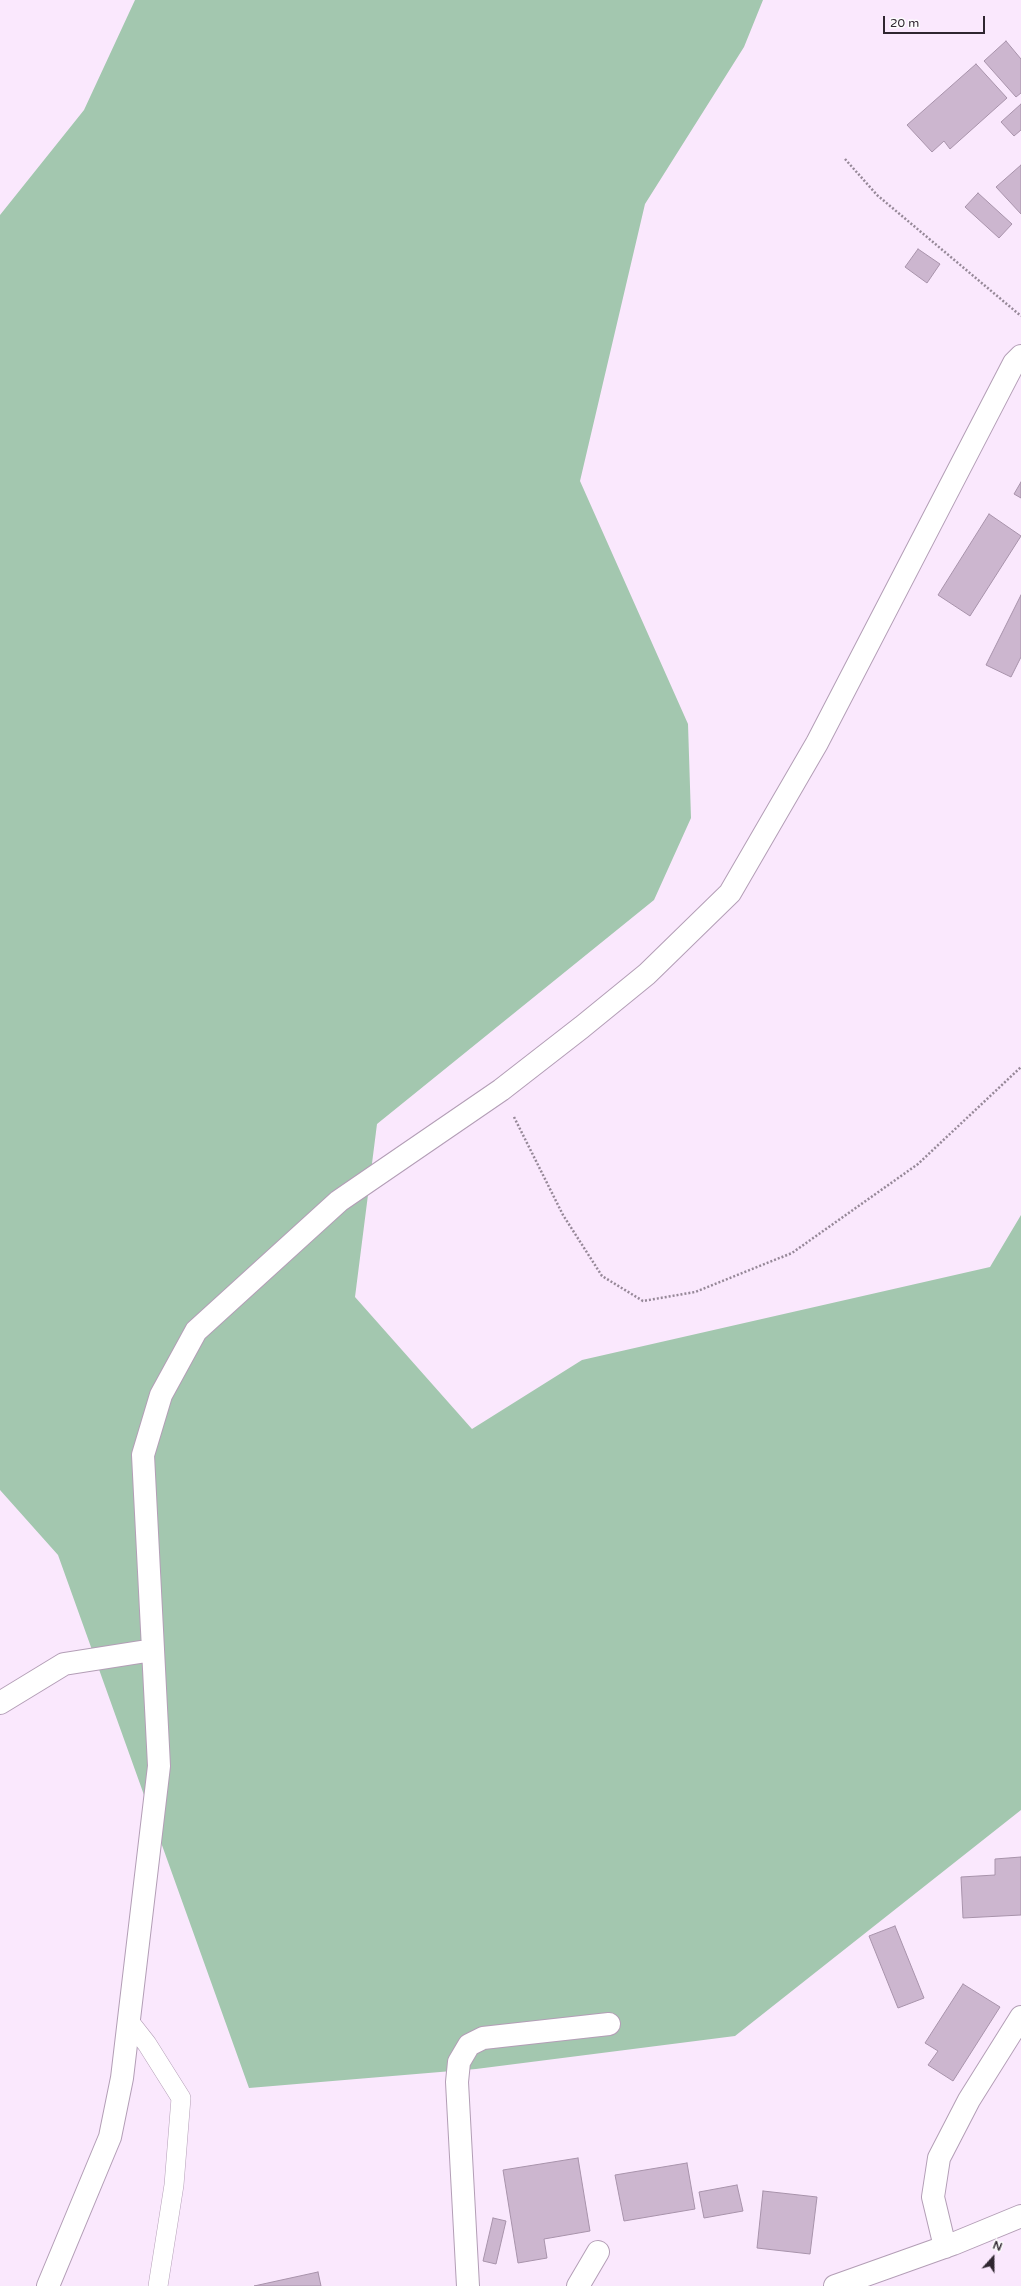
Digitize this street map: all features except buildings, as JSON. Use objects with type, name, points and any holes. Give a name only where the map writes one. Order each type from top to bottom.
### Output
[{"type":"street","points":[[48,2286],[110,2137],[122,2078],[158,1766],[143,1455],[161,1395],[196,1331],[339,1201],[501,1090],[647,974],[730,893],[817,743],[1014,363],[1021,356]]},
{"type":"street","points":[[0,1703],[64,1664],[153,1650]]},
{"type":"street","points":[[945,2247],[933,2197],[939,2158],[968,2100],[1021,2017]]},
{"type":"street","points":[[468,2286],[457,2082],[459,2062],[469,2045],[483,2038],[609,2024]]},
{"type":"street","points":[[835,2286],[945,2247],[1021,2216]]},
{"type":"street","points":[[578,2286],[598,2252]]},
{"type":"lane","points":[[129,2021],[147,2044],[181,2098],[174,2184],[158,2286]]},
{"type":"path","points":[[845,159],[877,195],[1021,316]]},
{"type":"path","points":[[501,1090],[563,1215],[602,1276],[643,1301],[695,1292],[792,1252],[918,1164],[1021,1067]]},
{"type":"green space","points":[[135,0],[763,0],[744,47],[645,204],[580,481],[688,724],[691,818],[654,900],[377,1124],[355,1297],[472,1429],[582,1360],[990,1267],[1021,1215],[1021,1810],[735,2036],[476,2069],[249,2088],[58,1555],[0,1490],[0,215],[84,110]]}]
